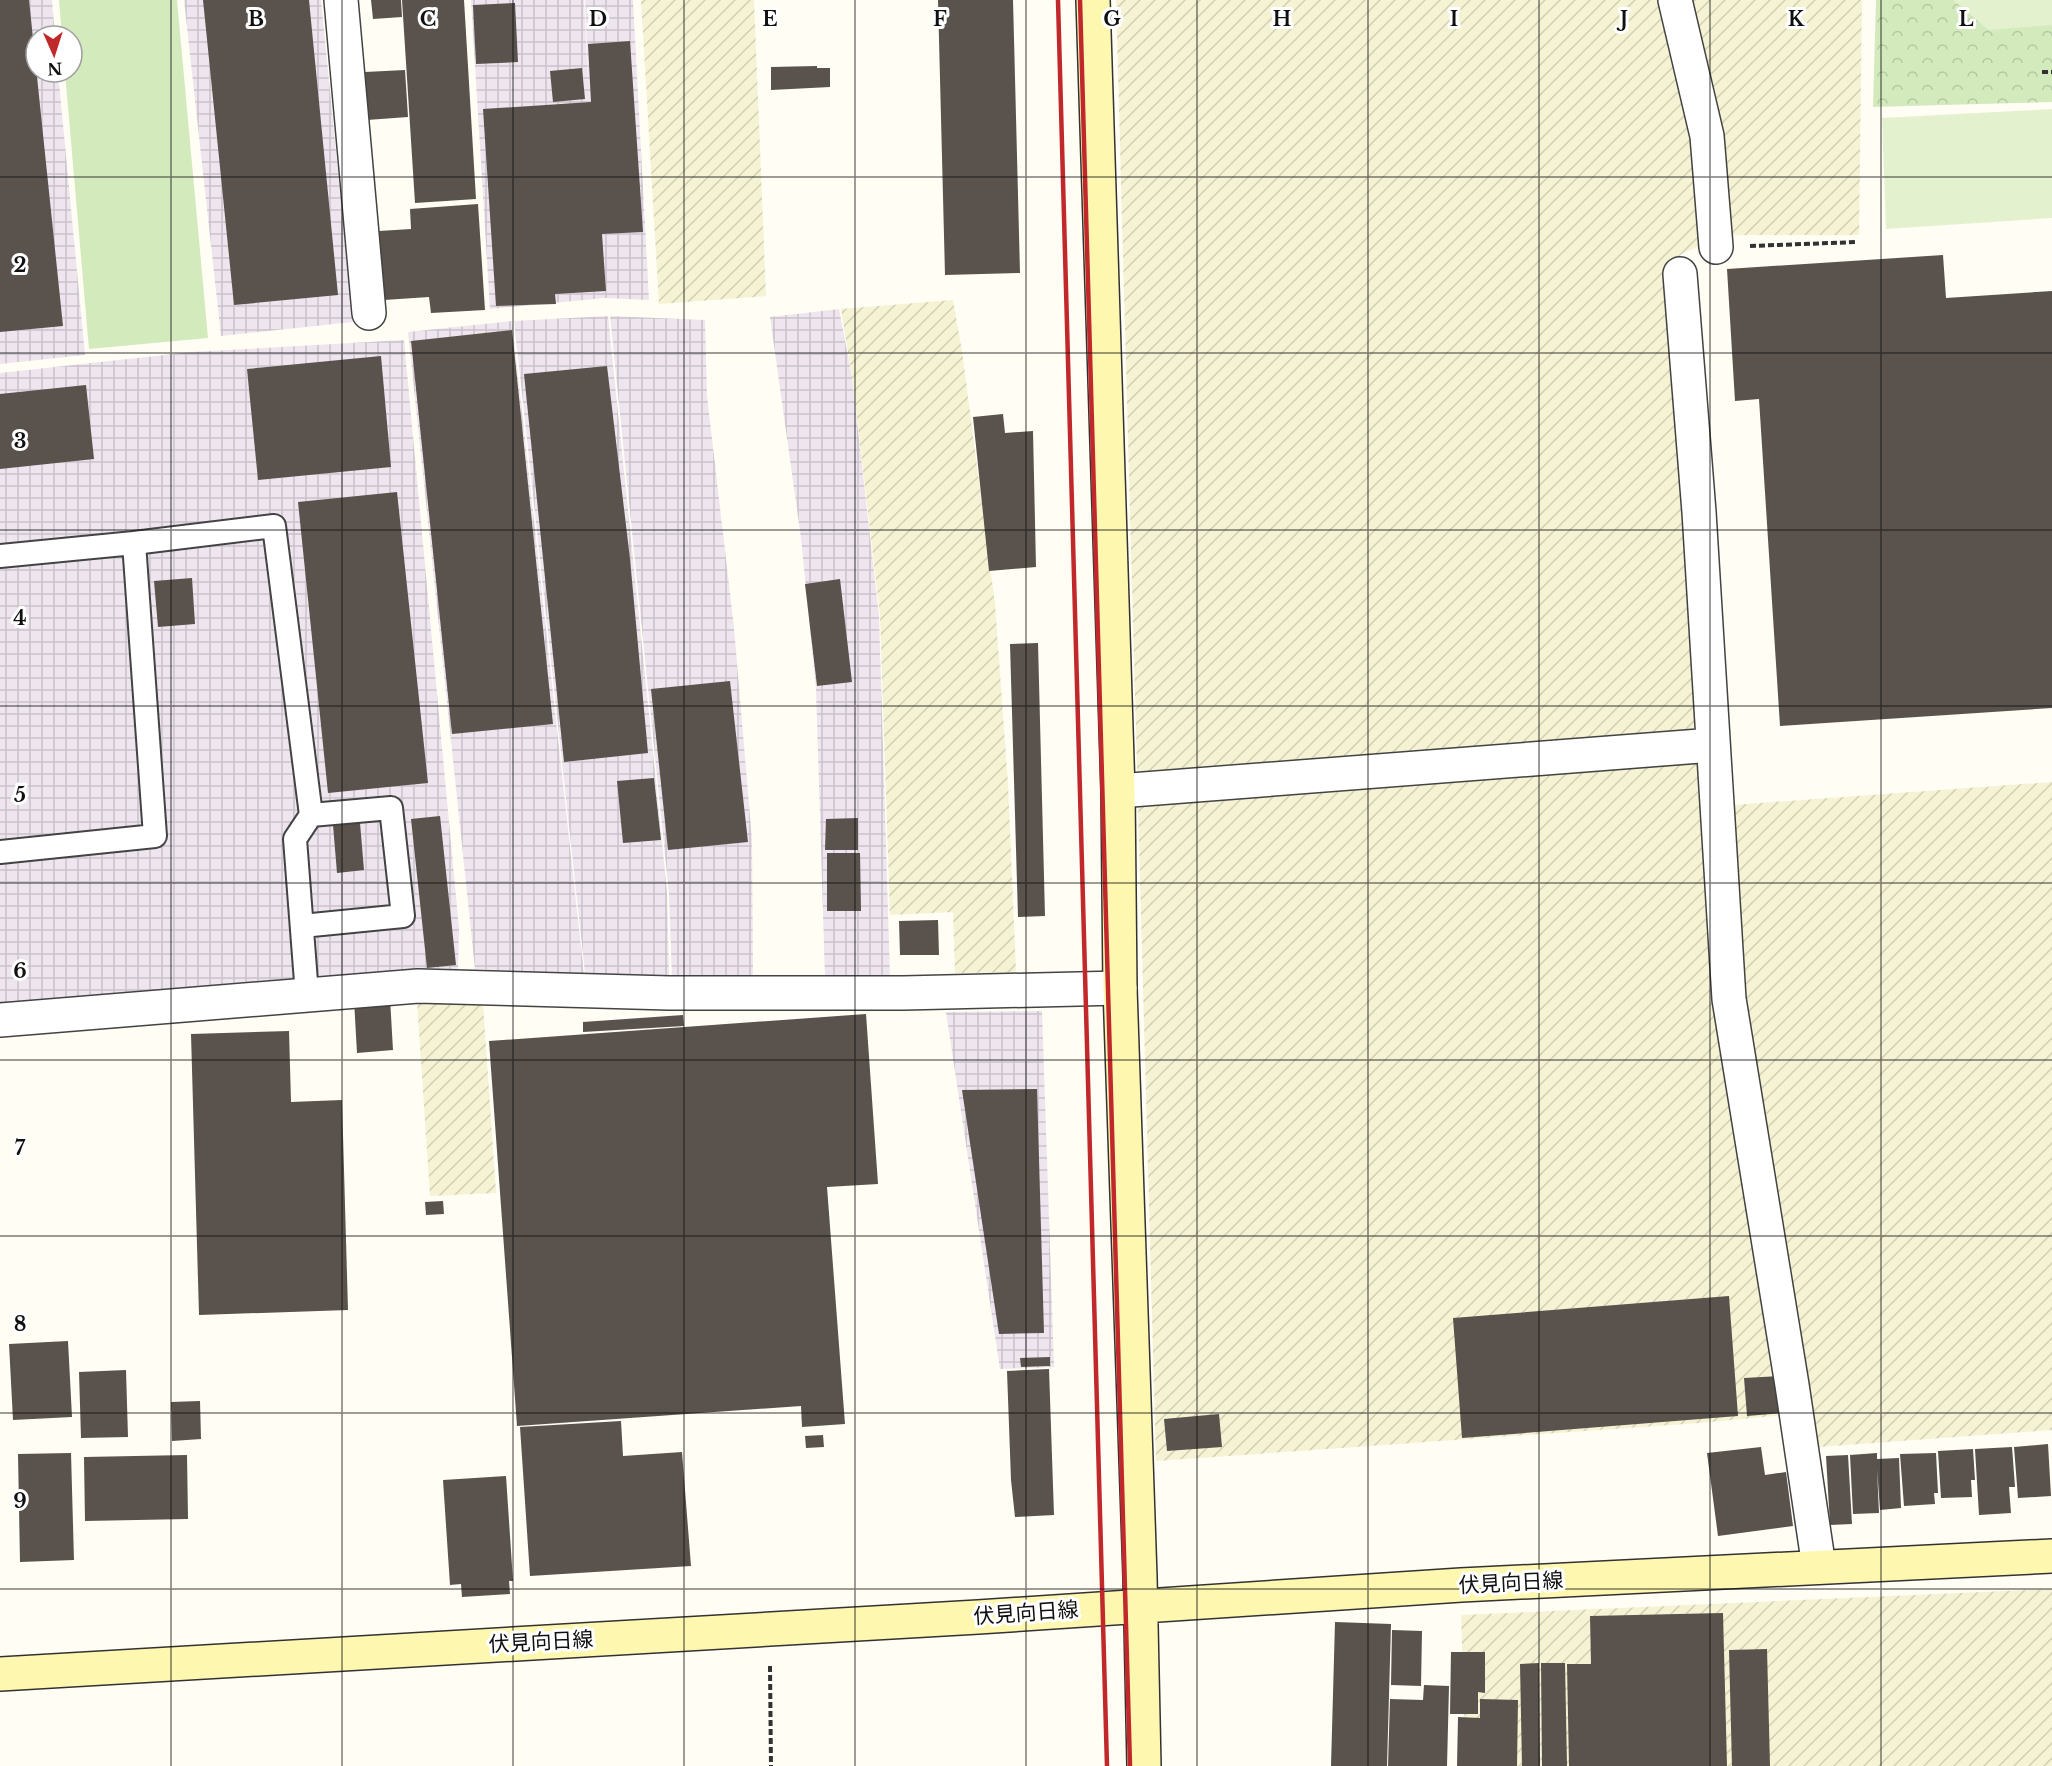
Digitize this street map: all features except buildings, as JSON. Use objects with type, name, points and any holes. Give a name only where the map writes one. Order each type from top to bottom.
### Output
[{"type":"main road","points":[[1093,0],[1118,791],[1120,988],[1144,1766]]},
{"type":"main road","name":"伏見向日線","points":[[0,1674],[1461,1585],[2052,1556]]},
{"type":"street","points":[[341,0],[369,313]]},
{"type":"street","points":[[1676,0],[1707,136],[1716,247]]},
{"type":"street","points":[[1680,274],[1699,512],[1729,999],[1792,1385],[1819,1567]]},
{"type":"street","points":[[1118,791],[1713,745]]},
{"type":"street","points":[[0,1020],[418,986],[669,993],[904,993],[1120,988]]},
{"type":"lane","points":[[0,556],[274,526],[311,815],[295,839],[307,994]]},
{"type":"lane","points":[[0,852],[155,837],[134,543]]},
{"type":"lane","points":[[302,926],[403,916],[391,808],[311,815]]},
{"type":"path","points":[[2042,72],[2052,72]]},
{"type":"path","points":[[1716,247],[1857,242]]},
{"type":"path","points":[[770,1660],[771,1766]]},
{"type":"shaded area","points":[[0,0],[52,0],[54,24],[24,24],[24,84],[59,84],[85,355],[0,364]]},
{"type":"shaded area","points":[[184,0],[321,0],[353,322],[221,336]]},
{"type":"shaded area","points":[[471,0],[584,0],[589,101],[585,0],[633,0],[649,300],[605,298],[490,309]]},
{"type":"shaded area","points":[[641,0],[754,0],[766,296],[659,304]]},
{"type":"shaded area","points":[[1116,0],[1862,0],[1859,235],[1727,235],[1683,253],[1663,270],[1697,656],[1713,1008],[1784,1415],[1156,1461]]},
{"type":"shaded area","points":[[953,300],[962,351],[995,604],[1008,784],[1016,972],[955,973],[953,912],[890,915],[880,615],[852,376],[841,309]]},
{"type":"shaded area","points":[[839,309],[852,377],[879,616],[890,977],[825,977],[816,689],[801,538],[770,317]]},
{"type":"shaded area","points":[[608,316],[667,893],[669,977],[585,973],[514,321]]},
{"type":"shaded area","points":[[610,316],[705,320],[707,396],[734,628],[752,840],[753,977],[672,977],[669,894]]},
{"type":"shaded area","points":[[512,321],[584,974],[475,969],[408,332]]},
{"type":"shaded area","points":[[404,340],[459,929],[458,970],[0,1004],[0,373],[192,352]]},
{"type":"shaded area","points":[[2052,782],[2052,1430],[1818,1447],[1746,1011],[1733,805]]},
{"type":"shaded area","points":[[417,1001],[483,1004],[496,1193],[430,1196]]},
{"type":"shaded area","points":[[1042,1011],[1054,1367],[1000,1369],[946,1012]]},
{"type":"shaded area","points":[[2052,1589],[2052,1766],[1466,1766],[1461,1615]]},
{"type":"green space","points":[[59,0],[177,0],[208,338],[89,349],[66,84],[84,84],[84,24],[61,24]]},
{"type":"green space","points":[[1876,0],[2052,0],[2052,102],[1873,107]]},
{"type":"green space","points":[[1953,0],[2052,0],[2052,25],[1989,30]]},
{"type":"green space","points":[[2052,109],[2052,218],[1886,229],[1882,118]]},
{"type":"railway","points":[[1058,0],[1107,1766]]},
{"type":"railway","points":[[1080,0],[1130,1766]]}]
